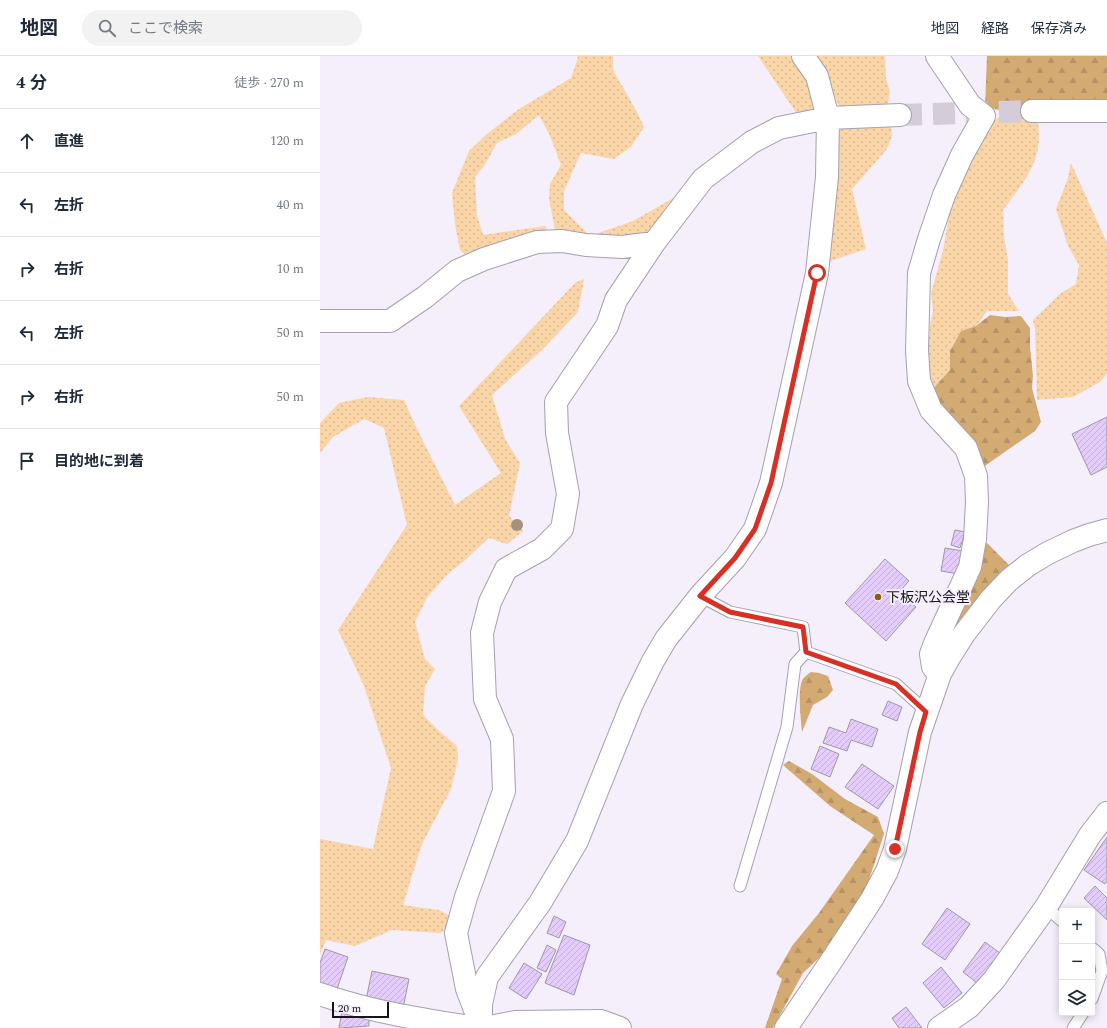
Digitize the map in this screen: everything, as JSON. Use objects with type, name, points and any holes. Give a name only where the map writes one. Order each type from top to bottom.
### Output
[{"type":"street","points":[[482,1028],[481,1004],[487,977],[540,904],[577,841],[632,704],[653,661],[666,639],[700,596],[735,558],[755,529],[771,483],[817,273],[827,177],[828,118],[817,76],[803,56]]},
{"type":"street","points":[[937,56],[970,105],[984,116],[962,155],[944,195],[919,273],[917,350],[919,381],[931,410],[966,448],[976,476],[977,502],[975,539],[970,567],[931,654],[933,667],[940,674]]},
{"type":"street","points":[[1032,111],[1107,111]]},
{"type":"street","points":[[482,1028],[467,989],[456,934],[466,897],[504,791],[502,739],[485,699],[482,632],[490,602],[506,569],[542,550],[562,529],[568,494],[557,433],[556,402],[607,326],[616,300],[654,243],[704,179],[752,142],[779,128],[828,118],[900,115]]},
{"type":"street","points":[[320,321],[390,321],[425,297],[457,270],[537,242],[562,241],[586,245],[622,247],[654,243]]},
{"type":"street","points":[[786,1028],[872,899],[887,871],[895,849],[920,732],[926,712],[940,674],[964,634],[991,599],[1009,580],[1028,565],[1073,541],[1107,530]]},
{"type":"street","points":[[939,1028],[969,1007],[994,980],[1046,907],[1090,835],[1107,813]]},
{"type":"street","points":[[320,994],[346,1003],[408,1017],[478,1028]]},
{"type":"street","points":[[485,1028],[515,1022],[601,1021],[620,1028]]},
{"type":"lane","points":[[700,596],[730,612],[803,627],[806,652],[795,664],[787,727],[740,886]]},
{"type":"lane","points":[[806,652],[896,684],[926,712]]},
{"type":"lane","points":[[1046,907],[1059,918]]},
{"type":"lane","points":[[1095,951],[1099,954],[1102,971],[1095,991]]},
{"type":"lane","points":[[1073,1028],[1081,1016]]},
{"type":"shaded area","points":[[577,56],[613,56],[613,70],[644,127],[631,147],[614,159],[581,153],[564,191],[564,210],[590,236],[633,221],[675,197],[683,197],[642,237],[570,242],[555,229],[549,199],[550,184],[561,165],[550,136],[539,115],[516,134],[497,143],[484,166],[475,177],[477,215],[483,235],[545,226],[552,237],[467,257],[460,250],[455,224],[452,193],[469,151],[487,134],[519,109],[571,78],[578,58]]},
{"type":"shaded area","points":[[758,56],[792,56],[826,109],[797,114]]},
{"type":"shaded area","points":[[814,56],[885,56],[886,78],[890,92],[888,104],[892,136],[887,149],[852,189],[866,249],[828,262],[841,111],[826,74]]},
{"type":"shaded area","points":[[1009,115],[1038,116],[1039,144],[1036,157],[1029,173],[1003,210],[1004,236],[1008,260],[1008,294],[1019,311],[987,311],[976,326],[961,331],[950,351],[950,370],[929,393],[923,350],[930,335],[933,310],[931,293],[943,251],[953,192],[987,125],[1000,117]]},
{"type":"shaded area","points":[[1071,163],[1107,243],[1107,374],[1100,382],[1073,397],[1037,400],[1035,328],[1033,320],[1060,294],[1076,284],[1079,265],[1068,246],[1056,209],[1068,178]]},
{"type":"shaded area","points":[[584,279],[578,312],[544,348],[492,395],[505,439],[520,463],[509,516],[523,531],[507,544],[489,538],[449,573],[428,596],[415,622],[425,659],[435,669],[425,686],[423,715],[457,746],[458,759],[451,789],[422,844],[403,905],[439,910],[459,921],[440,933],[392,930],[355,946],[326,940],[320,954],[320,839],[373,849],[391,768],[364,686],[338,630],[407,525],[384,428],[364,419],[333,437],[320,453],[320,423],[339,403],[368,397],[404,400],[455,505],[501,473],[459,406],[575,283]]},
{"type":"green space","points":[[987,56],[1107,56],[1107,116],[1099,117],[1010,112],[985,107]]},
{"type":"green space","points":[[990,315],[1005,317],[1021,316],[1030,328],[1033,376],[1032,388],[1041,422],[1035,431],[979,470],[929,393],[950,370],[950,351],[961,331],[976,326]]},
{"type":"green space","points":[[987,543],[1012,568],[941,649],[980,545]]},
{"type":"green space","points":[[811,672],[828,676],[833,690],[827,697],[813,705],[802,732],[800,689],[803,679]]},
{"type":"green space","points":[[789,761],[812,774],[845,799],[878,817],[884,834],[865,892],[837,941],[803,973],[773,1028],[765,1028],[782,979],[776,974],[792,946],[819,913],[874,835],[830,806],[783,765]]},
{"type":"building","points":[[1107,417],[1107,467],[1091,475],[1072,434]]},
{"type":"building","points":[[955,530],[965,532],[960,548],[951,545]]},
{"type":"building","points":[[945,548],[963,551],[959,574],[941,571]]},
{"type":"building","name":"下板沢公会堂","points":[[885,559],[909,581],[899,592],[916,607],[886,641],[845,603]]},
{"type":"building","points":[[888,701],[902,707],[897,721],[882,715]]},
{"type":"building","points":[[851,719],[878,729],[872,747],[851,740],[847,751],[823,743],[829,727],[846,733]]},
{"type":"building","points":[[820,746],[839,754],[830,777],[811,769]]},
{"type":"building","points":[[862,764],[894,786],[878,809],[845,787]]},
{"type":"building","points":[[1107,837],[1107,881],[1105,884],[1084,870]]},
{"type":"building","points":[[1095,886],[1107,898],[1107,920],[1095,908],[1084,898]]},
{"type":"building","points":[[947,908],[970,924],[945,960],[922,944]]},
{"type":"building","points":[[554,916],[566,922],[559,938],[547,933]]},
{"type":"building","points":[[564,935],[590,945],[574,995],[545,983]]},
{"type":"building","points":[[985,942],[1004,956],[981,986],[963,972]]},
{"type":"building","points":[[547,945],[556,950],[546,972],[537,968]]},
{"type":"building","points":[[325,949],[348,957],[337,989],[320,983],[320,963]]},
{"type":"building","points":[[524,963],[542,974],[526,999],[509,988]]},
{"type":"building","points":[[941,967],[962,993],[944,1008],[923,983]]},
{"type":"building","points":[[372,971],[409,979],[403,1008],[366,1000]]},
{"type":"building","points":[[906,1007],[922,1028],[899,1028],[892,1018]]},
{"type":"building","points":[[342,1011],[369,1016],[369,1026],[339,1028]]},
{"type":"tunnel","points":[[900,115],[1032,111]]},
{"type":"place","name":"下板沢公会堂","points":[[878,597]]},
{"type":"route","points":[[817,273],[771,483],[755,529],[735,558],[700,596],[730,612],[803,627],[806,652],[896,684],[926,712],[920,732],[895,849]]}]
